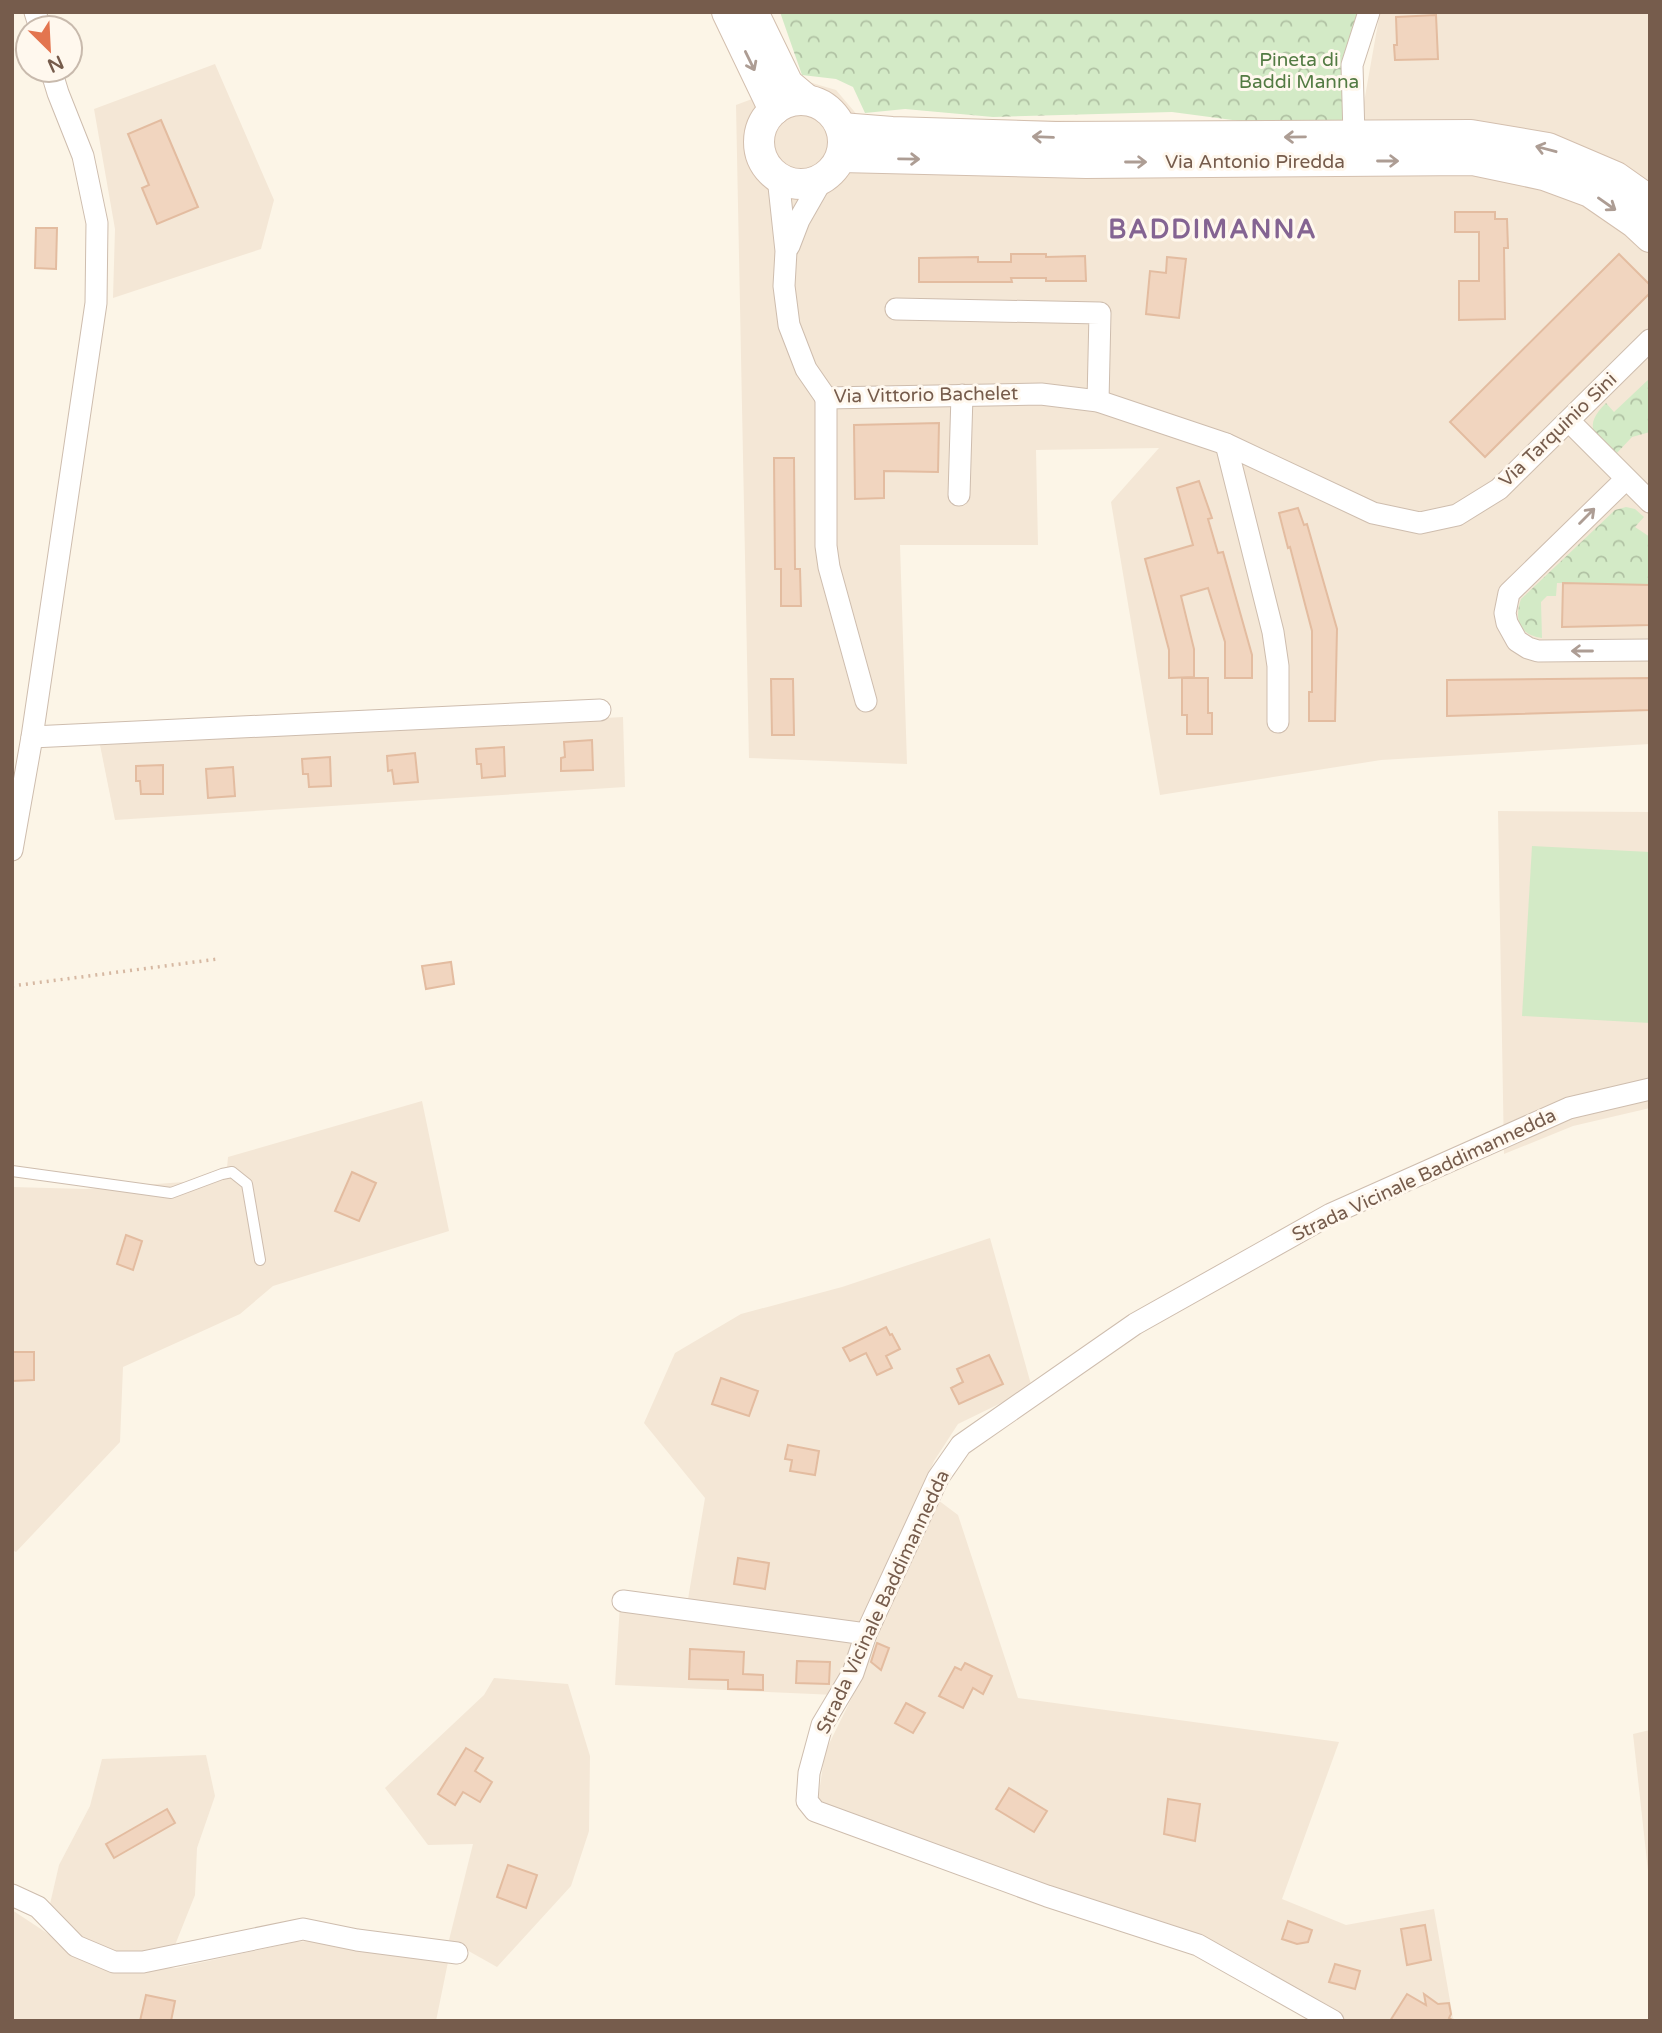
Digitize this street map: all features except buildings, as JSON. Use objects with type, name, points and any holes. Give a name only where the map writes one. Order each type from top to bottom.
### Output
[{"type":"street","points":[[727,12],[774,110]]},
{"type":"street","points":[[753,12],[788,84],[807,100]]},
{"type":"street","points":[[1354,136],[1352,65],[1370,12]]},
{"type":"street","points":[[12,850],[32,737],[96,303],[97,223],[83,156],[55,84]]},
{"type":"street","points":[[795,100],[807,100],[828,109],[836,118],[835,154],[812,183],[789,183],[768,169],[759,145],[760,132],[765,120],[774,110],[795,100]]},
{"type":"street","name":"Via Antonio Piredda","points":[[835,154],[892,132],[1055,137],[1471,135],[1548,148],[1616,177],[1646,227]]},
{"type":"street","name":"Via Antonio Piredda","points":[[835,154],[1086,163],[1473,160],[1545,175],[1567,183],[1590,192],[1646,227]]},
{"type":"street","name":"Via Vittorio Bachelet","points":[[786,251],[799,220],[835,154]]},
{"type":"street","name":"Via Vittorio Bachelet","points":[[778,177],[786,251],[784,286],[789,325],[806,369],[825,398],[1041,394],[1098,401],[1226,444]]},
{"type":"street","points":[[896,309],[1101,313],[1098,401]]},
{"type":"street","name":"Via Tarquinio Sini","points":[[1226,444],[1373,513],[1420,523],[1457,515],[1499,489],[1650,340]]},
{"type":"street","points":[[959,495],[962,396]]},
{"type":"street","points":[[825,398],[826,546],[829,568],[866,701]]},
{"type":"street","points":[[1569,421],[1650,502]]},
{"type":"street","points":[[1226,444],[1273,632],[1278,666],[1278,722]]},
{"type":"street","points":[[1626,479],[1509,593],[1505,613],[1507,623],[1517,641],[1538,651],[1650,650]]},
{"type":"street","points":[[32,737],[600,710]]},
{"type":"street","name":"Strada Vicinale Baddimannedda","points":[[1333,2021],[1198,1945],[1047,1896],[815,1811],[807,1801],[809,1773],[822,1725],[853,1673],[866,1634],[938,1478],[961,1445],[1135,1324],[1331,1214],[1569,1108],[1650,1089]]},
{"type":"street","points":[[623,1601],[866,1634]]},
{"type":"street","points":[[12,1895],[38,1907],[76,1946],[114,1962],[143,1962],[303,1929],[357,1940],[457,1953]]},
{"type":"lane","points":[[12,1171],[171,1193],[232,1171],[247,1184],[260,1260]]},
{"type":"path","points":[[12,986],[218,959]]},
{"type":"shaded area","points":[[1380,12],[1650,12],[1650,744],[1381,760],[1160,795],[1111,502],[1159,448],[1036,450],[1038,545],[900,545],[907,764],[749,758],[736,105],[802,80],[836,90],[859,117],[1134,122],[1361,119]]},
{"type":"shaded area","points":[[215,64],[274,200],[261,249],[113,298],[115,229],[94,109]]},
{"type":"shaded area","points":[[623,717],[625,787],[115,820],[100,745]]},
{"type":"shaded area","points":[[1498,811],[1650,812],[1650,1108],[1573,1126],[1504,1154]]},
{"type":"shaded area","points":[[422,1101],[449,1231],[273,1286],[240,1314],[123,1367],[120,1442],[16,1552],[12,1550],[12,1187],[86,1189],[226,1179],[228,1157]]},
{"type":"shaded area","points":[[990,1238],[1032,1388],[958,1424],[934,1461],[836,1695],[615,1685],[620,1604],[685,1617],[705,1498],[644,1423],[675,1353],[741,1314],[842,1287]]},
{"type":"shaded area","points":[[930,1494],[958,1515],[1018,1698],[1339,1742],[1282,1899],[1346,1925],[1434,1909],[1453,2018],[1457,2021],[1343,2021],[1197,1938],[817,1806],[825,1752],[865,1671]]},
{"type":"shaded area","points":[[494,1678],[568,1684],[590,1756],[589,1831],[571,1886],[497,1967],[449,1940],[473,1844],[428,1845],[385,1788],[484,1695]]},
{"type":"shaded area","points":[[1650,1730],[1650,1889],[1633,1734]]},
{"type":"shaded area","points":[[206,1755],[215,1796],[197,1848],[195,1895],[173,1950],[125,1959],[62,1927],[50,1904],[59,1865],[90,1806],[102,1759]]},
{"type":"shaded area","points":[[12,1910],[94,1964],[131,1969],[176,1968],[295,1942],[351,1938],[448,1962],[436,2021],[12,2021]]},
{"type":"green space","name":"Pineta di Baddi Manna","points":[[780,12],[1369,12],[1359,41],[1354,136],[1172,112],[993,117],[905,109],[865,113],[853,87],[836,79],[802,75]]},
{"type":"green space","points":[[1650,378],[1650,432],[1632,437],[1615,455],[1597,437],[1594,419],[1606,403],[1614,412]]},
{"type":"green space","points":[[1626,507],[1635,509],[1644,517],[1635,527],[1650,537],[1650,585],[1557,583],[1556,596],[1547,596],[1541,602],[1542,638],[1523,630],[1518,613],[1521,599],[1615,510]]},
{"type":"green space","points":[[1532,846],[1650,852],[1650,1023],[1522,1016]]},
{"type":"district","name":"BADDIMANNA","points":[[1213,229]]}]
